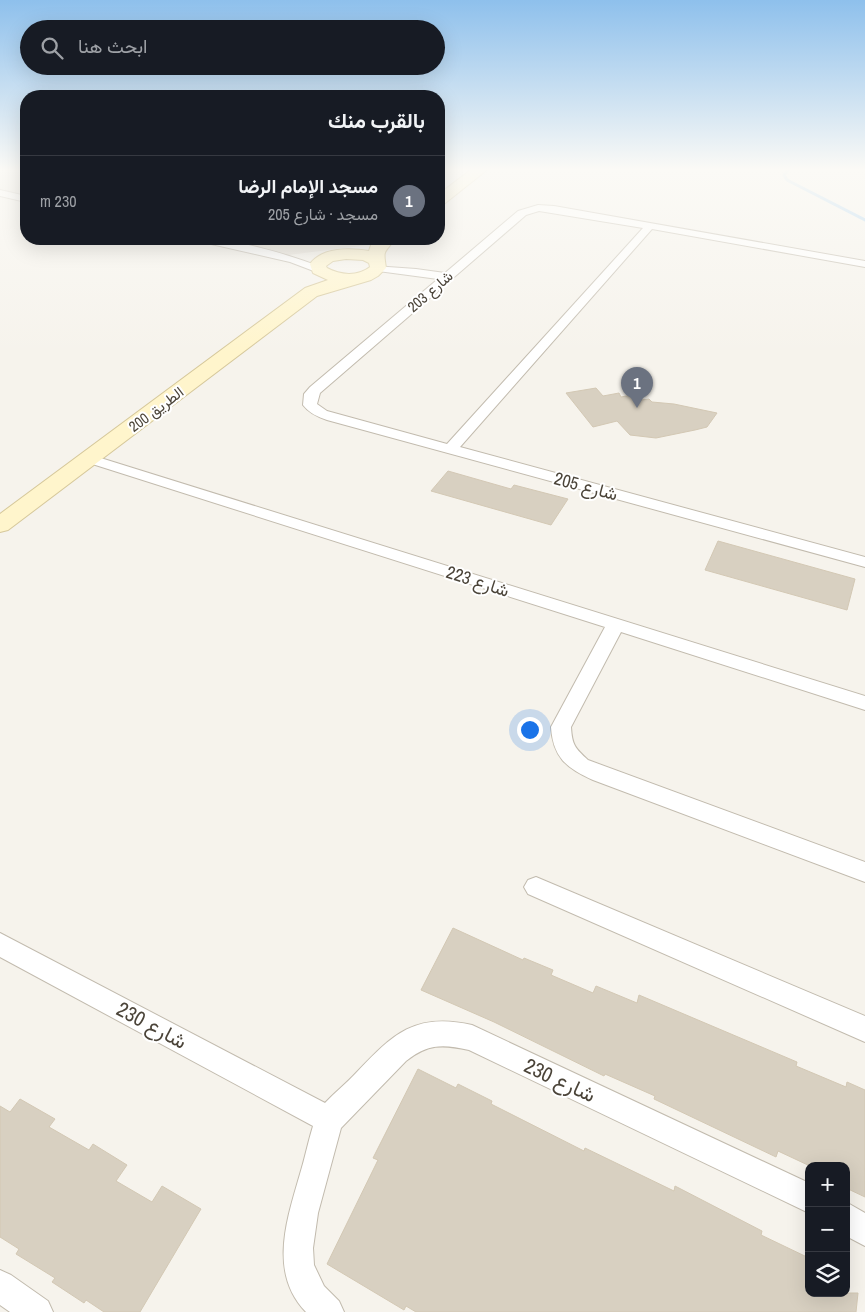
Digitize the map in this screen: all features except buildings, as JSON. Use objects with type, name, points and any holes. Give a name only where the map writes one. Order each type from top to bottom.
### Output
[{"type":"main road","points":[[312,292],[320,262],[370,245]]},
{"type":"main road","points":[[377,264],[376,251],[381,245]]},
{"type":"main road","points":[[340,254],[360,254],[377,264]]},
{"type":"main road","name":"الطريق 200","points":[[0,525],[91,459],[312,292],[333,284],[371,274],[377,264]]},
{"type":"main road","points":[[319,271],[333,277],[358,278]]},
{"type":"street","name":"شارع 203","points":[[310,405],[311,394],[315,390],[502,230]]},
{"type":"street","points":[[450,449],[646,230]]},
{"type":"street","name":"شارع 203","points":[[674,230],[865,264]]},
{"type":"street","points":[[229,245],[283,257],[319,271]]},
{"type":"street","points":[[283,257],[340,254]]},
{"type":"street","points":[[377,264],[446,277]]},
{"type":"street","name":"شارع 205","points":[[310,405],[322,414],[332,417],[864,558]]},
{"type":"street","name":"شارع 223","points":[[91,459],[865,703]]},
{"type":"street","points":[[616,624],[562,722],[562,742],[568,754],[581,766],[600,774],[865,872]]},
{"type":"street","points":[[536,887],[865,1029]]},
{"type":"street","name":"شارع 230","points":[[0,944],[330,1120]]},
{"type":"street","name":"شارع 230","points":[[328,1312],[315,1301],[306,1288],[300,1271],[296,1241],[330,1120],[402,1046],[424,1035],[437,1033],[460,1034],[472,1038],[805,1196]]},
{"type":"street","points":[[850,1220],[865,1231]]},
{"type":"street","points":[[0,1286],[37,1312]]},
{"type":"shaded area","points":[[230,245],[369,245],[280,256]]},
{"type":"place","name":"مسجد الإمام الرضا","points":[[637,408]]}]
